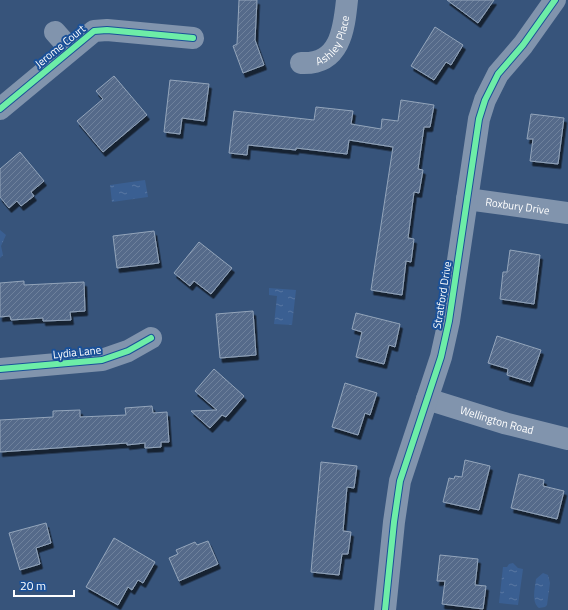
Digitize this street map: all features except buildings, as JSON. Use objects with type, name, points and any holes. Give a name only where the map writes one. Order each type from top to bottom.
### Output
[{"type":"street","name":"Ashley Place","points":[[301,63],[317,62],[332,52],[338,43],[342,32],[347,0]]},
{"type":"street","name":"Stratford Drive","points":[[385,610],[394,522],[400,482],[441,357],[449,321],[474,145],[485,100],[498,74],[523,45],[555,0]]},
{"type":"street","name":"Jerome Court","points":[[0,109],[94,31],[107,30],[193,38]]},
{"type":"street","name":"Jerome Court","points":[[55,32],[70,50]]},
{"type":"street","name":"Roxbury Drive","points":[[467,199],[568,213]]},
{"type":"street","name":"Lydia Lane","points":[[0,370],[102,360],[128,352],[150,338]]},
{"type":"street","name":"Wellington Road","points":[[427,399],[504,423],[568,439]]},
{"type":"water","points":[[145,180],[148,197],[112,202],[110,185]]},
{"type":"water","points":[[0,230],[6,235],[1,246],[3,255],[0,258]]},
{"type":"water","points":[[269,288],[296,290],[292,325],[274,324],[277,296],[269,295]]},
{"type":"water","points":[[513,563],[518,568],[523,569],[518,605],[499,603],[503,567],[507,567],[509,564]]},
{"type":"water","points":[[543,573],[548,575],[550,583],[547,605],[539,608],[534,599],[534,591],[536,579]]},
{"type":"cycle path","points":[[385,610],[394,522],[400,481],[441,357],[449,321],[479,119],[485,100],[498,74],[523,45],[555,0]]},
{"type":"cycle path","points":[[0,109],[94,31],[107,30],[193,38]]},
{"type":"cycle path","points":[[0,369],[102,360],[128,351],[151,338]]}]
